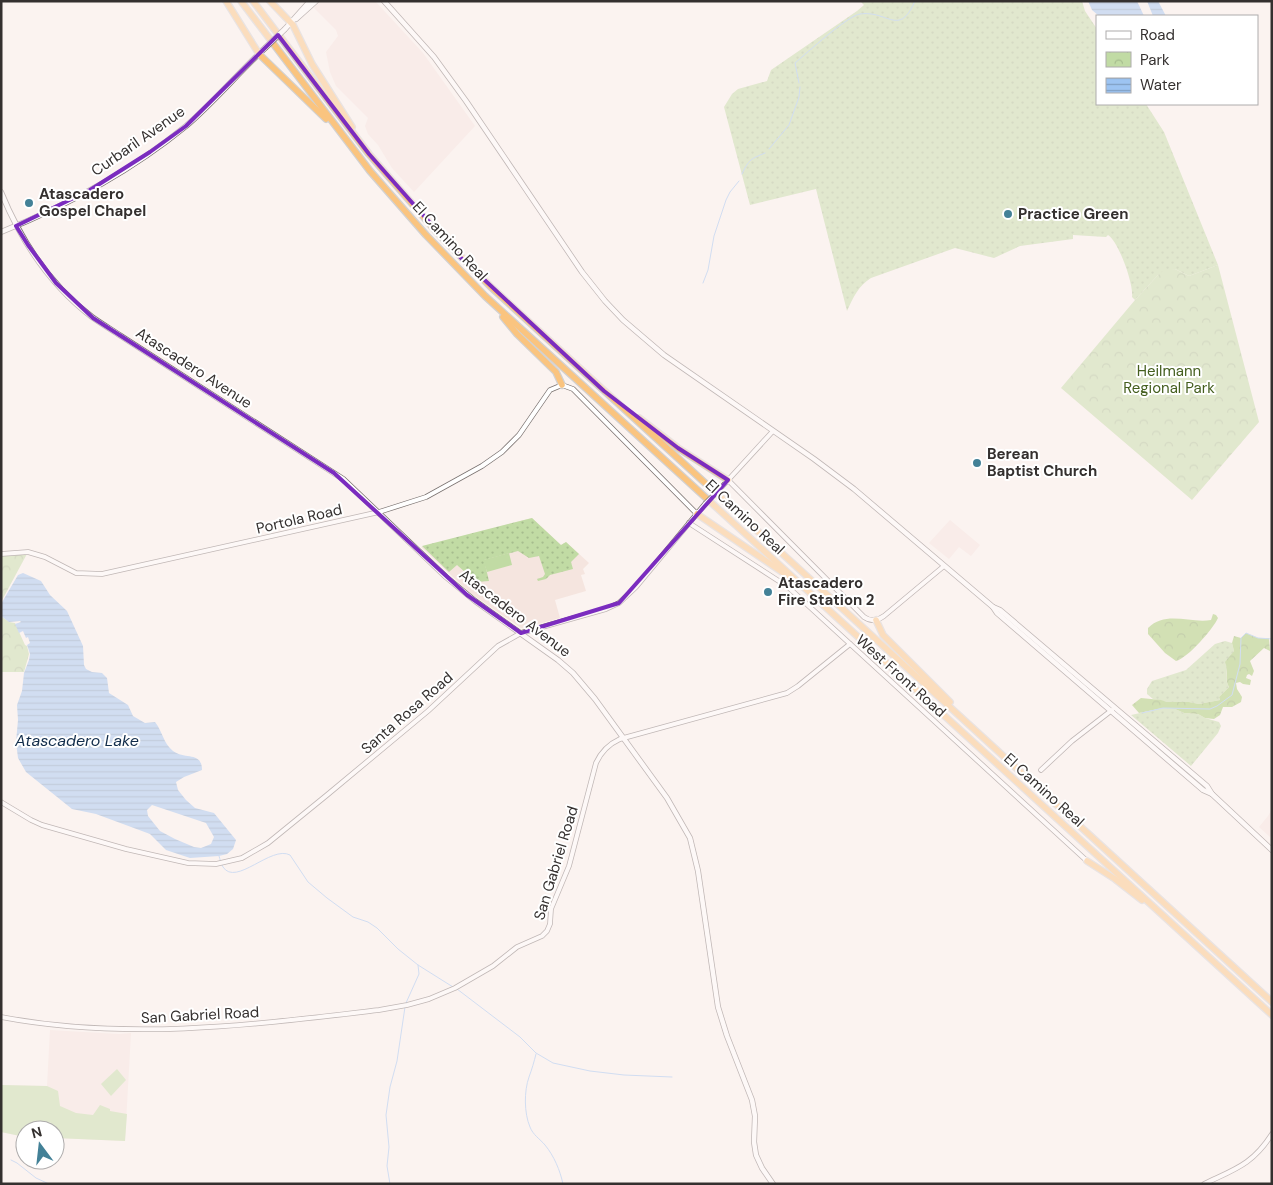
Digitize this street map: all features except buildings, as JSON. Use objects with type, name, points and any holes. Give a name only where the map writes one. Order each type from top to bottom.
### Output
[{"type":"highway","points":[[226,1],[259,54],[334,126]]},
{"type":"highway","name":"El Camino Real","points":[[240,1],[334,126],[403,209],[485,296],[1272,1015]]},
{"type":"highway","name":"El Camino Real","points":[[253,1],[369,154],[410,203],[462,259],[506,302],[1272,1002]]},
{"type":"highway","points":[[270,1],[291,23],[320,78],[369,154]]},
{"type":"highway","points":[[485,296],[517,334],[556,372],[562,385]]},
{"type":"highway","points":[[604,391],[678,448],[728,480]]},
{"type":"highway","points":[[697,514],[800,584]]},
{"type":"highway","points":[[876,620],[883,635],[973,727]]},
{"type":"highway","points":[[1087,861],[1115,879],[1181,931]]},
{"type":"main road","name":"Curbaril Avenue","points":[[291,23],[310,1]]},
{"type":"main road","name":"Curbaril Avenue","points":[[1,232],[90,190],[156,147],[195,117],[284,29],[316,1]]},
{"type":"main road","points":[[384,1],[419,38],[451,79],[572,259],[605,301],[630,326],[664,355],[844,481],[993,607],[1000,610],[1113,710],[1207,786],[1212,794],[1272,850]]},
{"type":"main road","name":"Atascadero Avenue","points":[[1,192],[16,226],[41,265],[74,302],[93,318],[334,472],[467,595],[558,660],[573,673],[596,699],[672,805],[685,827],[694,850],[718,1008],[752,1100],[756,1155],[773,1184]]},
{"type":"street","name":"Portola Road","points":[[1,554],[28,552],[45,557],[76,573],[102,574],[378,512],[426,496],[450,485],[492,459],[519,434],[547,392],[554,387],[562,385]]},
{"type":"street","points":[[562,385],[573,389],[697,514]]},
{"type":"street","name":"Santa Rosa Road","points":[[1,802],[42,825],[126,848],[198,864],[232,862],[253,853],[268,843],[428,711],[498,646],[521,633],[606,609],[619,602],[636,587],[689,523],[773,431]]},
{"type":"street","points":[[728,480],[869,620],[876,620],[884,616],[944,566]]},
{"type":"street","name":"West Front Road","points":[[689,523],[788,587],[1087,861]]},
{"type":"street","name":"San Gabriel Road","points":[[1,1017],[47,1025],[82,1028],[146,1030],[193,1028],[379,1010],[429,999],[455,988],[493,966],[516,947],[542,936],[547,931],[550,924],[552,906],[569,866],[596,763],[601,754],[614,741],[786,693],[798,686],[850,644]]},
{"type":"street","points":[[1041,770],[1072,741],[1113,710]]},
{"type":"street","points":[[1204,1184],[1249,1161],[1258,1154],[1272,1134]]},
{"type":"highlighted area","points":[[278,35],[369,154],[462,259],[604,391],[678,448],[728,480],[619,603],[521,633],[467,595],[334,473],[93,318],[56,283],[16,226],[90,190],[150,152],[186,126]]},
{"type":"shaded area","points":[[320,1],[375,1],[423,53],[475,126],[414,192],[392,168],[378,145],[368,134],[365,126],[368,118],[336,86],[330,72],[326,52],[338,36],[336,30],[314,8]]},
{"type":"shaded area","points":[[532,518],[561,545],[566,542],[589,563],[583,569],[585,574],[581,575],[586,591],[555,600],[560,618],[524,628],[521,628],[470,593],[421,547]]},
{"type":"shaded area","points":[[950,520],[980,545],[971,556],[959,547],[949,559],[929,543]]},
{"type":"shaded area","points":[[1272,809],[1272,835],[1270,837],[1259,827]]},
{"type":"shaded area","points":[[50,1030],[131,1033],[125,1141],[65,1138],[65,1120],[15,1120],[15,1135],[1,1132],[1,1085],[47,1086]]},
{"type":"green space","points":[[860,1],[1082,1],[1085,11],[1096,28],[1096,105],[1147,105],[1164,132],[1218,265],[1189,276],[1175,269],[1158,275],[1135,300],[1132,297],[1131,283],[1125,264],[1117,246],[1108,235],[1106,237],[1073,235],[1073,239],[1020,246],[994,258],[955,248],[871,278],[859,289],[847,311],[816,189],[750,205],[724,107],[732,94],[738,89],[767,81],[771,70],[864,5]]},
{"type":"green space","name":"Heilmann Regional Park","points":[[1218,265],[1259,422],[1192,500],[1061,388],[1135,300],[1164,270],[1175,269],[1189,276]]},
{"type":"green space","points":[[532,518],[561,545],[566,542],[579,554],[571,562],[573,569],[550,575],[546,579],[538,581],[537,579],[545,574],[539,556],[529,558],[518,551],[484,560],[489,581],[476,582],[457,565],[449,572],[422,546]]},
{"type":"green space","points":[[28,552],[1,602],[1,554]]},
{"type":"green space","points":[[509,553],[512,565],[487,572],[483,560]]},
{"type":"green space","points":[[1213,614],[1218,618],[1211,629],[1187,655],[1176,661],[1165,653],[1148,634],[1148,628],[1163,620],[1203,621],[1211,620]]},
{"type":"green space","points":[[1,616],[9,622],[15,623],[27,646],[29,654],[24,672],[1,672]]},
{"type":"green space","points":[[1246,633],[1258,638],[1269,638],[1270,651],[1264,648],[1250,661],[1254,671],[1252,676],[1249,674],[1246,678],[1251,680],[1250,685],[1240,682],[1236,683],[1242,697],[1241,702],[1232,707],[1223,707],[1220,715],[1214,719],[1205,718],[1198,714],[1184,713],[1175,709],[1163,708],[1139,713],[1132,705],[1141,698],[1199,704],[1220,700],[1219,697],[1229,687],[1225,662],[1234,651],[1232,643],[1234,636],[1241,638]]},
{"type":"green space","points":[[1225,641],[1232,643],[1234,651],[1227,669],[1226,678],[1229,687],[1219,697],[1220,700],[1199,704],[1167,702],[1153,699],[1147,694],[1147,689],[1152,681],[1186,670],[1215,644]]},
{"type":"green space","points":[[1163,708],[1198,714],[1219,722],[1221,726],[1218,733],[1191,766],[1131,715]]},
{"type":"green space","points":[[117,1069],[126,1080],[111,1096],[101,1084]]},
{"type":"green space","points":[[1,1085],[47,1086],[58,1091],[60,1106],[76,1113],[93,1115],[100,1105],[110,1109],[110,1111],[127,1114],[125,1141],[65,1138],[65,1120],[15,1120],[15,1135],[1,1132]]},
{"type":"water","points":[[1088,1],[1137,1],[1144,15],[1098,15],[1092,10]]},
{"type":"water","points":[[1147,1],[1158,1],[1165,15],[1153,15]]},
{"type":"water","name":"Atascadero Lake","points":[[23,573],[41,581],[50,595],[67,611],[83,646],[86,669],[102,673],[107,678],[109,693],[128,705],[133,716],[145,723],[155,722],[173,751],[199,760],[202,770],[176,782],[178,790],[195,808],[214,813],[236,840],[233,849],[227,854],[190,858],[166,850],[150,834],[96,814],[72,809],[26,772],[18,758],[16,742],[17,705],[30,654],[27,645],[30,643],[23,631],[19,633],[15,624],[20,621],[9,622],[1,616],[1,604],[18,575]],"holes":[[[152,805],[206,823],[214,837],[211,844],[201,848],[194,847],[160,831],[148,816],[147,810]]]},
{"type":"waterway","points":[[799,83],[795,63],[846,21],[860,14],[878,15],[898,20],[904,18],[915,1]]},
{"type":"waterway","points":[[769,149],[789,125],[799,97],[800,87]]},
{"type":"waterway","points":[[742,174],[751,160],[765,153]]},
{"type":"waterway","points":[[703,283],[708,270],[714,236],[726,200],[739,181]]},
{"type":"waterway","points":[[1142,713],[1163,708],[1210,709],[1217,706],[1232,695],[1240,664],[1241,638],[1246,633],[1258,638],[1272,639]]},
{"type":"waterway","points":[[219,856],[223,867],[229,872],[236,872],[273,855],[282,853],[290,855],[308,882],[327,898],[353,917],[368,922],[377,928],[398,949],[418,965],[453,987]]},
{"type":"waterway","points":[[406,1003],[419,974],[418,965]]},
{"type":"waterway","points":[[457,989],[520,1037],[536,1053],[553,1063],[590,1071],[624,1075],[672,1077]]},
{"type":"waterway","points":[[390,1184],[387,1166],[389,1147],[386,1115],[405,1007]]},
{"type":"waterway","points":[[536,1054],[526,1089],[525,1102],[528,1121],[531,1130],[554,1158],[563,1184]]},
{"type":"waterway","points":[[11,1160],[36,1178],[49,1184]]},
{"type":"place","name":"Atascadero Gospel Chapel","points":[[29,203]]},
{"type":"place","name":"Practice Green","points":[[1008,214]]},
{"type":"place","name":"Berean Baptist Church","points":[[977,463]]},
{"type":"place","name":"Atascadero Fire Station 2","points":[[768,592]]}]
